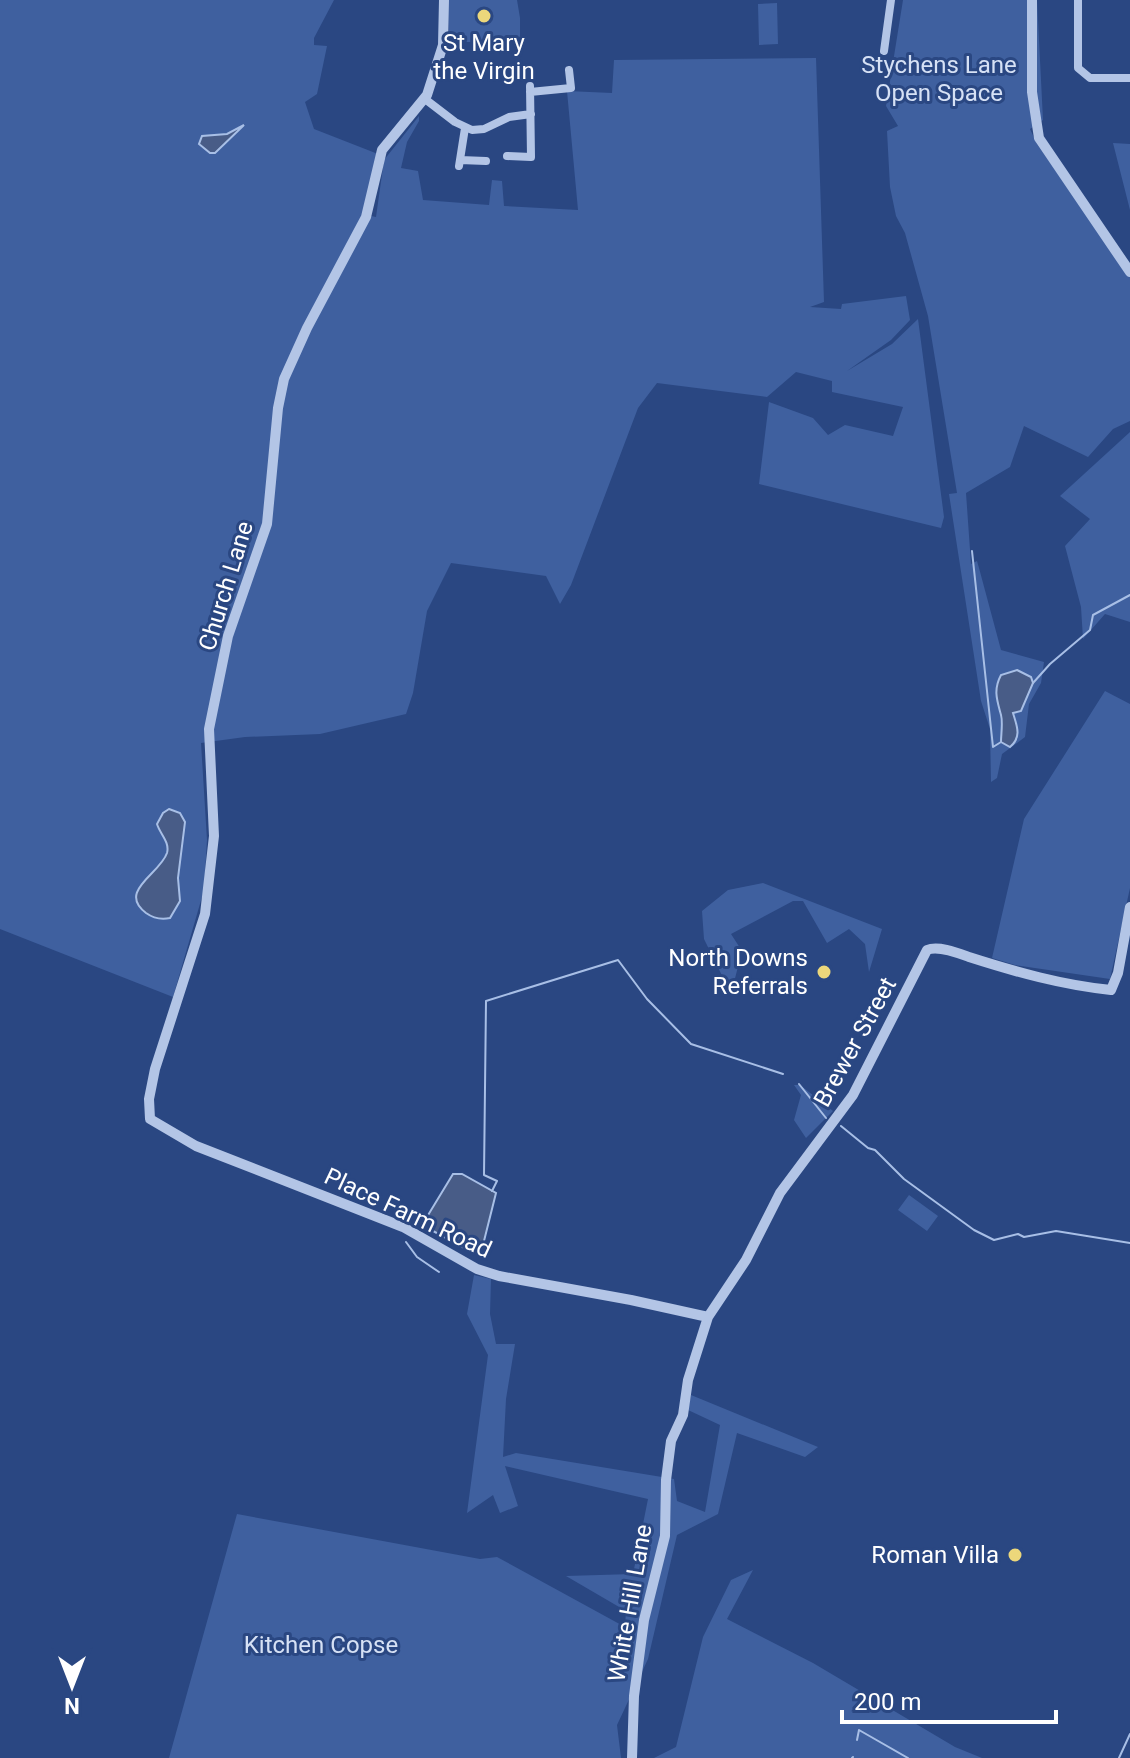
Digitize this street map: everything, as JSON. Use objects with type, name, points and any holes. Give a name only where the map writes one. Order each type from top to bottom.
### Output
[{"type":"street","name":"Church Lane","points":[[150,1119],[149,1099],[155,1069],[205,914],[214,836],[209,729],[228,636],[267,524],[278,408],[284,379],[307,328],[366,217],[382,150],[425,99],[441,55],[444,0]]},
{"type":"street","points":[[884,51],[891,0]]},
{"type":"street","points":[[1032,0],[1032,92],[1039,138],[1130,272]]},
{"type":"street","points":[[1078,0],[1078,68],[1090,78],[1130,78]]},
{"type":"street","points":[[531,157],[530,89],[571,88],[569,70]]},
{"type":"street","points":[[425,99],[465,128],[478,130],[502,119],[531,114]]},
{"type":"street","points":[[465,128],[460,163],[486,161]]},
{"type":"street","points":[[507,156],[541,157]]},
{"type":"street","name":"Brewer Street","points":[[708,1317],[746,1260],[780,1193],[853,1095],[927,950],[933,947],[1015,973],[1111,990],[1130,907]]},
{"type":"street","name":"Place Farm Road","points":[[150,1119],[196,1146],[403,1227],[477,1269],[708,1317]]},
{"type":"street","name":"White Hill Lane","points":[[632,1758],[634,1696],[644,1620],[665,1536],[666,1480],[671,1441],[683,1415],[688,1380],[708,1317]]},
{"type":"green space","points":[[0,0],[334,0],[314,38],[314,45],[327,46],[317,94],[305,102],[314,129],[378,154],[371,216],[376,217],[384,160],[419,116],[407,142],[401,168],[418,171],[423,200],[489,205],[492,180],[502,181],[504,206],[578,210],[567,91],[612,93],[614,60],[816,58],[824,302],[810,307],[841,309],[842,304],[906,296],[910,320],[891,340],[847,371],[892,344],[918,319],[944,517],[941,528],[759,484],[769,402],[813,418],[828,435],[845,425],[893,436],[903,407],[832,392],[832,381],[796,372],[767,397],[657,383],[638,408],[571,585],[560,604],[546,576],[451,563],[427,611],[413,693],[406,714],[320,734],[245,737],[201,743],[207,840],[204,890],[173,997],[0,929]]},
{"type":"green space","points":[[448,0],[517,0],[520,42],[449,42]]},
{"type":"green space","name":"Stychens Lane Open Space","points":[[903,0],[1037,0],[1043,120],[1030,129],[1037,144],[1130,277],[1130,421],[1113,429],[1088,457],[1024,426],[1010,467],[966,493],[971,564],[977,561],[1001,650],[1044,662],[1041,683],[1029,704],[1025,737],[1002,754],[997,778],[991,782],[990,729],[981,701],[949,494],[957,493],[928,316],[905,233],[896,216],[890,187],[887,131],[898,126],[886,106]],"holes":[[[998,683],[1029,687],[1021,711],[1013,713],[1001,728]]]},
{"type":"green space","points":[[777,3],[778,44],[759,45],[758,4]]},
{"type":"green space","points":[[1113,143],[1130,144],[1130,210]]},
{"type":"green space","points":[[1130,432],[1130,622],[1105,614],[1083,639],[1081,607],[1065,546],[1090,519],[1060,496]]},
{"type":"green space","points":[[1105,691],[1130,704],[1130,888],[1110,979],[1015,965],[992,958],[1024,819]]},
{"type":"green space","points":[[763,883],[882,929],[869,972],[865,944],[849,929],[827,943],[803,901],[793,901],[731,934],[742,951],[731,994],[704,939],[702,911],[728,890]]},
{"type":"green space","points":[[794,1085],[800,1085],[833,1111],[806,1138],[794,1120],[801,1095]]},
{"type":"green space","points":[[909,1195],[938,1216],[927,1231],[898,1210]]},
{"type":"green space","name":"Kitchen Copse","points":[[474,1275],[491,1279],[490,1314],[496,1344],[515,1344],[506,1399],[503,1457],[516,1453],[674,1479],[677,1501],[705,1512],[720,1425],[688,1410],[691,1395],[818,1447],[805,1457],[737,1433],[718,1514],[677,1535],[648,1659],[617,1725],[621,1758],[169,1758],[237,1514],[480,1559],[497,1557],[625,1627],[626,1611],[566,1576],[633,1574],[648,1499],[505,1466],[518,1506],[500,1513],[493,1495],[467,1513],[488,1355],[467,1314]]},
{"type":"green space","points":[[753,1570],[727,1619],[813,1663],[955,1747],[982,1758],[654,1758],[676,1747],[703,1637],[731,1580]]},
{"type":"shaded area","points":[[244,125],[215,153],[210,153],[199,144],[202,136],[227,134]]},
{"type":"shaded area","points":[[1017,670],[1031,677],[1033,683],[1021,711],[1013,713],[1017,735],[1010,747],[1001,742],[1002,718],[996,690],[1001,675]]},
{"type":"shaded area","points":[[169,809],[180,813],[185,822],[178,878],[180,901],[170,918],[160,919],[146,913],[138,905],[136,897],[167,853],[166,842],[157,824]]},
{"type":"shaded area","points":[[453,1174],[462,1174],[496,1193],[483,1245],[466,1249],[422,1225]]},
{"type":"waterway","points":[[972,551],[993,747],[1001,742]]},
{"type":"waterway","points":[[1033,683],[1090,630],[1093,615],[1130,595]]},
{"type":"waterway","points":[[492,1191],[497,1181],[484,1175],[486,1001],[618,960],[647,999],[691,1044],[783,1074]]},
{"type":"waterway","points":[[799,1084],[826,1118]]},
{"type":"waterway","points":[[841,1126],[868,1148],[875,1150],[904,1179],[974,1230],[994,1240],[1018,1234],[1024,1237],[1056,1231],[1130,1243]]},
{"type":"waterway","points":[[406,1242],[417,1257],[439,1272]]},
{"type":"waterway","points":[[857,1740],[859,1730],[908,1758]]},
{"type":"waterway","points":[[1119,1758],[1130,1734]]},
{"type":"place","name":"St Mary the Virgin","points":[[484,16]]},
{"type":"place","name":"North Downs Referrals","points":[[824,972]]},
{"type":"place","name":"Roman Villa","points":[[1015,1555]]}]
